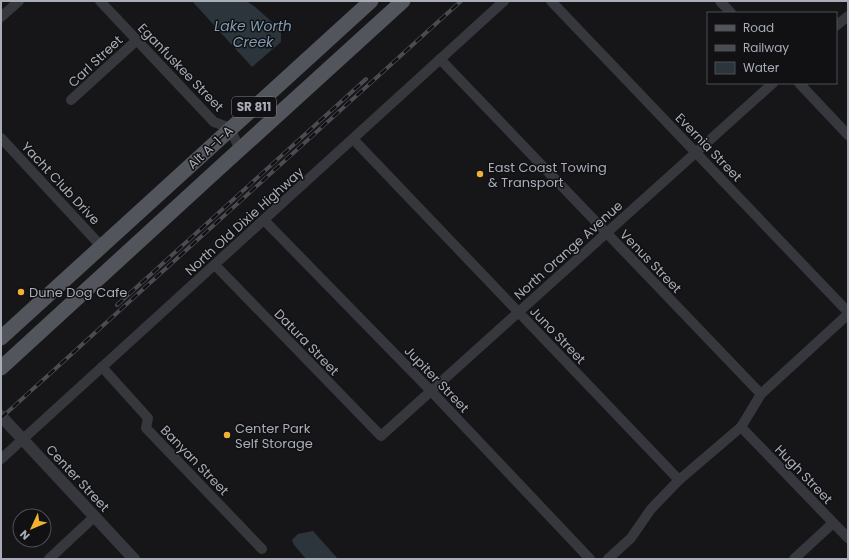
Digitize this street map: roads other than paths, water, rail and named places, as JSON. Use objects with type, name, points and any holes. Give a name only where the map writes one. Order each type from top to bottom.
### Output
[{"type":"main road","name":"Alt A-1-A","points":[[101,246],[371,1]]},
{"type":"main road","name":"Alt A-1-A","points":[[1,368],[403,1]]},
{"type":"main road","name":"SR 811","points":[[1,338],[101,246]]},
{"type":"street","points":[[1,17],[19,1]]},
{"type":"street","name":"Eganfuskee Street","points":[[100,1],[214,122],[230,128]]},
{"type":"street","name":"North Old Dixie Highway","points":[[1,459],[504,1]]},
{"type":"street","name":"Evernia Street","points":[[551,1],[848,312]]},
{"type":"street","points":[[720,1],[731,12]]},
{"type":"street","points":[[837,25],[848,16]]},
{"type":"street","name":"Carl Street","points":[[71,100],[137,40]]},
{"type":"street","name":"Venus Street","points":[[440,59],[761,394]]},
{"type":"street","name":"North Orange Avenue","points":[[381,436],[772,84]]},
{"type":"street","points":[[799,84],[848,135]]},
{"type":"street","points":[[230,128],[240,150]]},
{"type":"street","name":"Yacht Club Drive","points":[[1,138],[101,246]]},
{"type":"street","name":"Juno Street","points":[[352,139],[679,480]]},
{"type":"street","name":"Jupiter Street","points":[[264,220],[431,391],[590,559]]},
{"type":"street","name":"Datura Street","points":[[215,265],[381,436]]},
{"type":"street","points":[[608,559],[631,538],[651,509],[679,480],[741,427],[761,394],[845,316],[848,317]]},
{"type":"street","name":"Banyan Street","points":[[102,367],[148,418],[146,428],[262,549]]},
{"type":"street","name":"Center Street","points":[[1,416],[134,559]]},
{"type":"street","name":"Hugh Street","points":[[741,427],[848,538]]},
{"type":"street","points":[[49,559],[94,517]]},
{"type":"street","points":[[794,559],[834,523]]},
{"type":"water","name":"Lake Worth Creek","points":[[192,1],[246,1],[254,6],[281,30],[281,42],[252,67]]},
{"type":"water","points":[[313,531],[338,559],[306,559],[294,545],[292,540],[298,534]]},
{"type":"railway","points":[[1,418],[461,1]]},
{"type":"railway","points":[[117,305],[366,79]]},
{"type":"place","name":"East Coast Towing & Transport","points":[[480,174]]},
{"type":"place","name":"Dune Dog Cafe","points":[[21,292]]},
{"type":"place","name":"Center Park Self Storage","points":[[227,435]]}]
